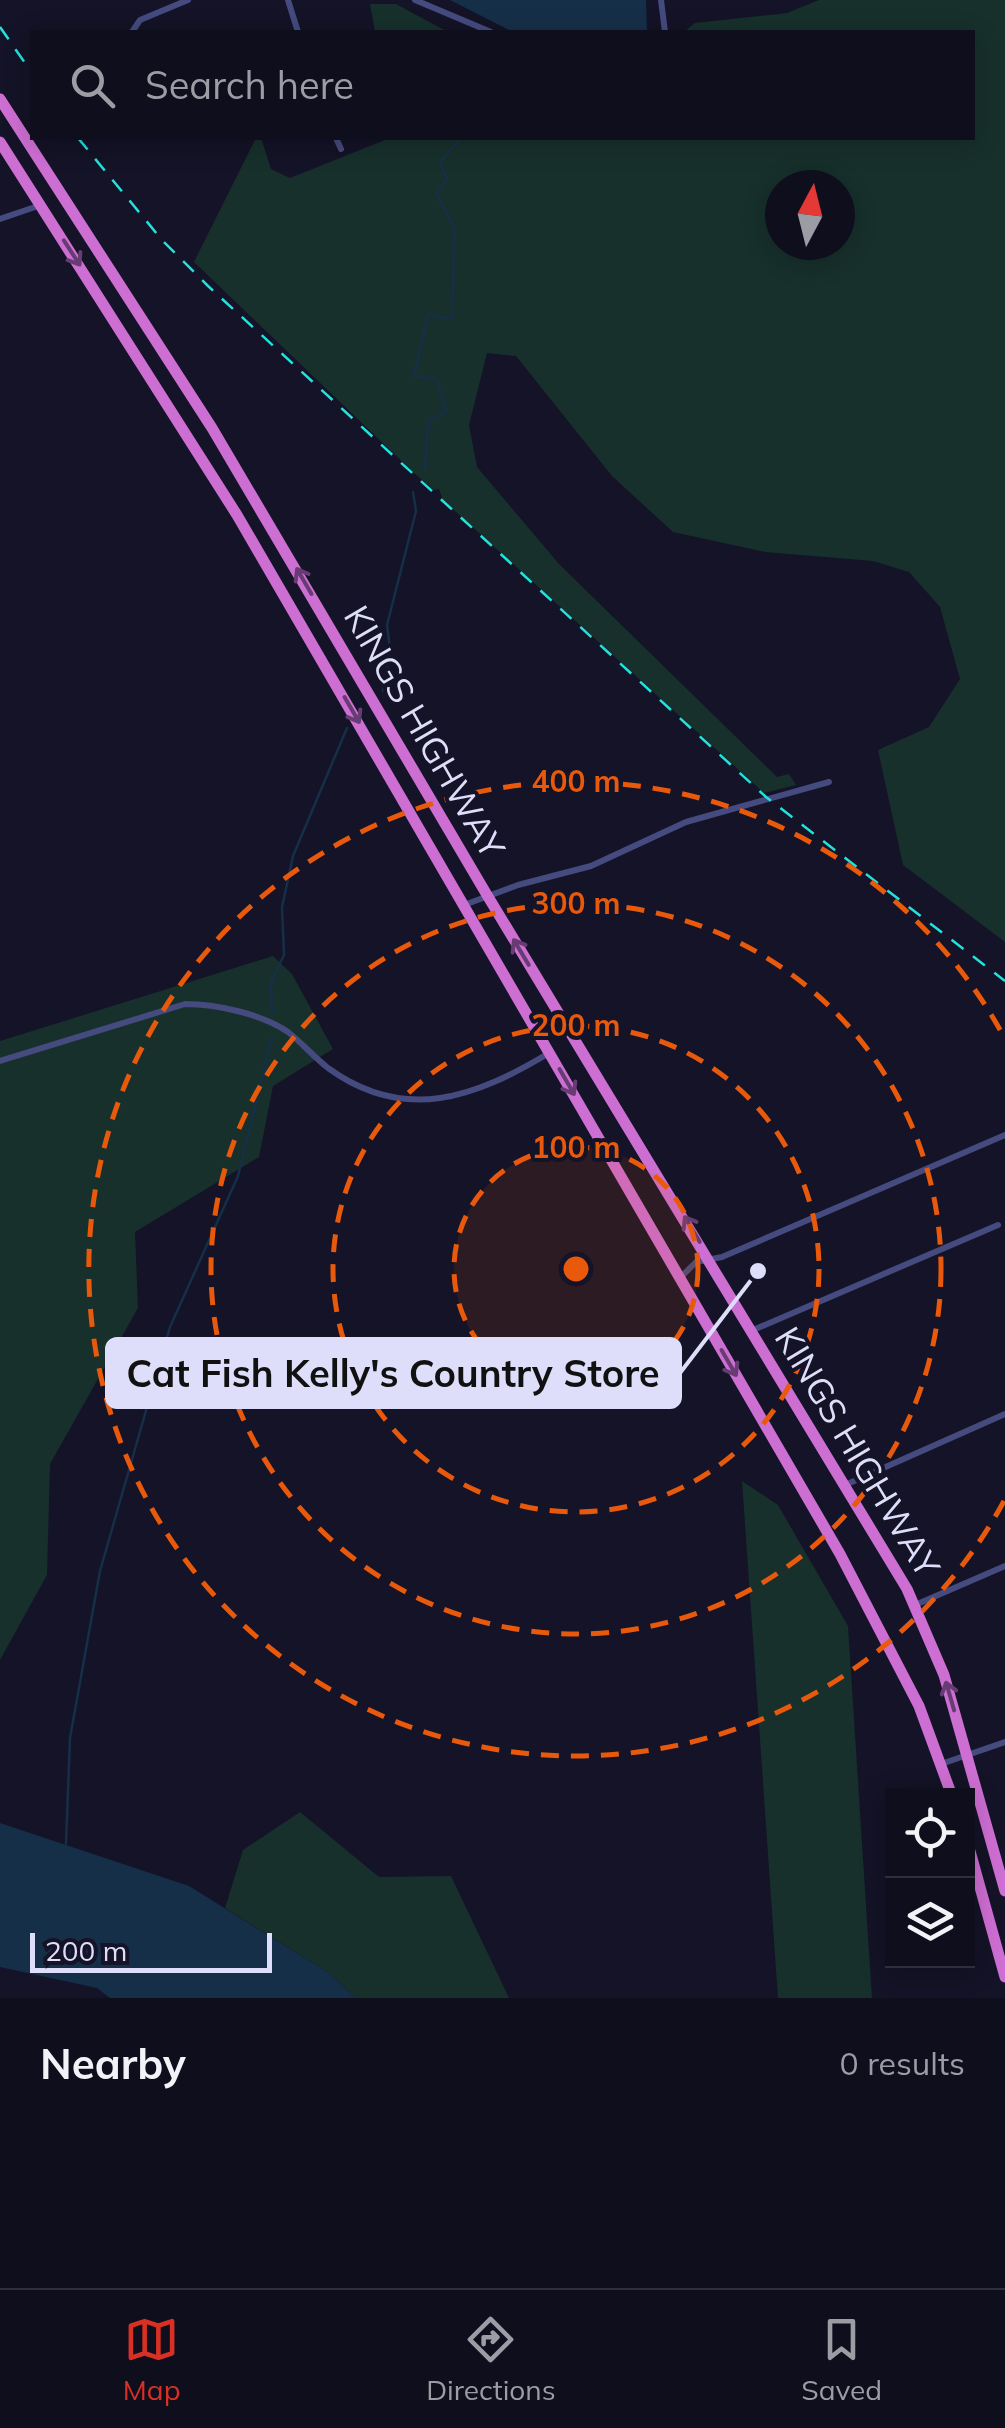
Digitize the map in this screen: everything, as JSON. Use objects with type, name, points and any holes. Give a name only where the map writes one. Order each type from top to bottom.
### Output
[{"type":"highway","name":"KINGS HIGHWAY","points":[[0,99],[212,428],[487,895],[753,1330],[915,1605],[944,1675],[1005,1891]]},
{"type":"highway","name":"KINGS HIGHWAY","points":[[0,142],[190,439],[550,1052],[884,1632],[950,1788]]},
{"type":"highway","points":[[190,439],[212,428]]},
{"type":"highway","points":[[975,1869],[1005,1977]]},
{"type":"street","points":[[133,30],[140,20],[188,0]]},
{"type":"street","points":[[288,0],[297,30]]},
{"type":"street","points":[[415,0],[487,30]]},
{"type":"street","points":[[661,0],[664,30]]},
{"type":"street","points":[[337,140],[341,149]]},
{"type":"street","points":[[0,219],[41,205]]},
{"type":"street","points":[[464,905],[592,866],[686,822],[829,782]]},
{"type":"street","points":[[0,1061],[185,1004],[211,1006],[273,1024],[350,1081],[406,1098],[442,1099],[476,1092],[550,1052]]},
{"type":"street","points":[[680,1278],[690,1266],[1005,1135]]},
{"type":"street","points":[[753,1330],[998,1225]]},
{"type":"street","points":[[845,1485],[1005,1414]]},
{"type":"street","points":[[915,1605],[1005,1566]]},
{"type":"street","points":[[942,1764],[1005,1742]]},
{"type":"green space","points":[[819,0],[1005,0],[1005,942],[903,865],[878,750],[929,727],[960,679],[940,607],[909,572],[873,561],[765,552],[673,532],[612,476],[516,356],[487,353],[469,425],[477,467],[559,564],[777,777],[789,774],[796,785],[764,793],[443,500],[439,489],[434,490],[414,473],[194,262],[255,140],[262,140],[271,169],[290,178],[385,140],[975,140],[975,30],[686,30],[695,23],[787,13]]},
{"type":"green space","points":[[370,4],[396,4],[444,30],[375,30]]},
{"type":"green space","points":[[273,956],[292,974],[333,1049],[273,1086],[259,1157],[135,1232],[138,1308],[50,1464],[47,1575],[0,1660],[0,1041]]},
{"type":"green space","points":[[742,1481],[778,1505],[848,1626],[872,1998],[778,1998]]},
{"type":"green space","points":[[300,1812],[379,1877],[451,1876],[509,1998],[356,1998],[329,1973],[225,1908],[243,1850]]},
{"type":"water","points":[[450,0],[646,0],[647,30],[509,30]]},
{"type":"water","points":[[0,1823],[189,1886],[329,1973],[356,1998],[110,1998],[97,1988],[0,1967]]},
{"type":"waterway","points":[[425,469],[428,421],[446,412],[437,379],[414,376],[428,314],[452,319],[455,228],[436,194],[447,179],[440,162],[459,140]]},
{"type":"waterway","points":[[383,691],[390,649],[387,625],[416,511],[413,492]]},
{"type":"waterway","points":[[272,1013],[271,982],[284,955],[282,907],[293,856],[347,728]]},
{"type":"waterway","points":[[66,1844],[70,1738],[100,1571],[170,1327],[238,1176],[272,1037]]},
{"type":"railway","points":[[0,27],[30,70]]},
{"type":"railway","points":[[80,140],[162,240],[208,286],[766,797],[1005,981]]},
{"type":"place","name":"Cat Fish Kelly's Country Store","points":[[758,1271]]}]
